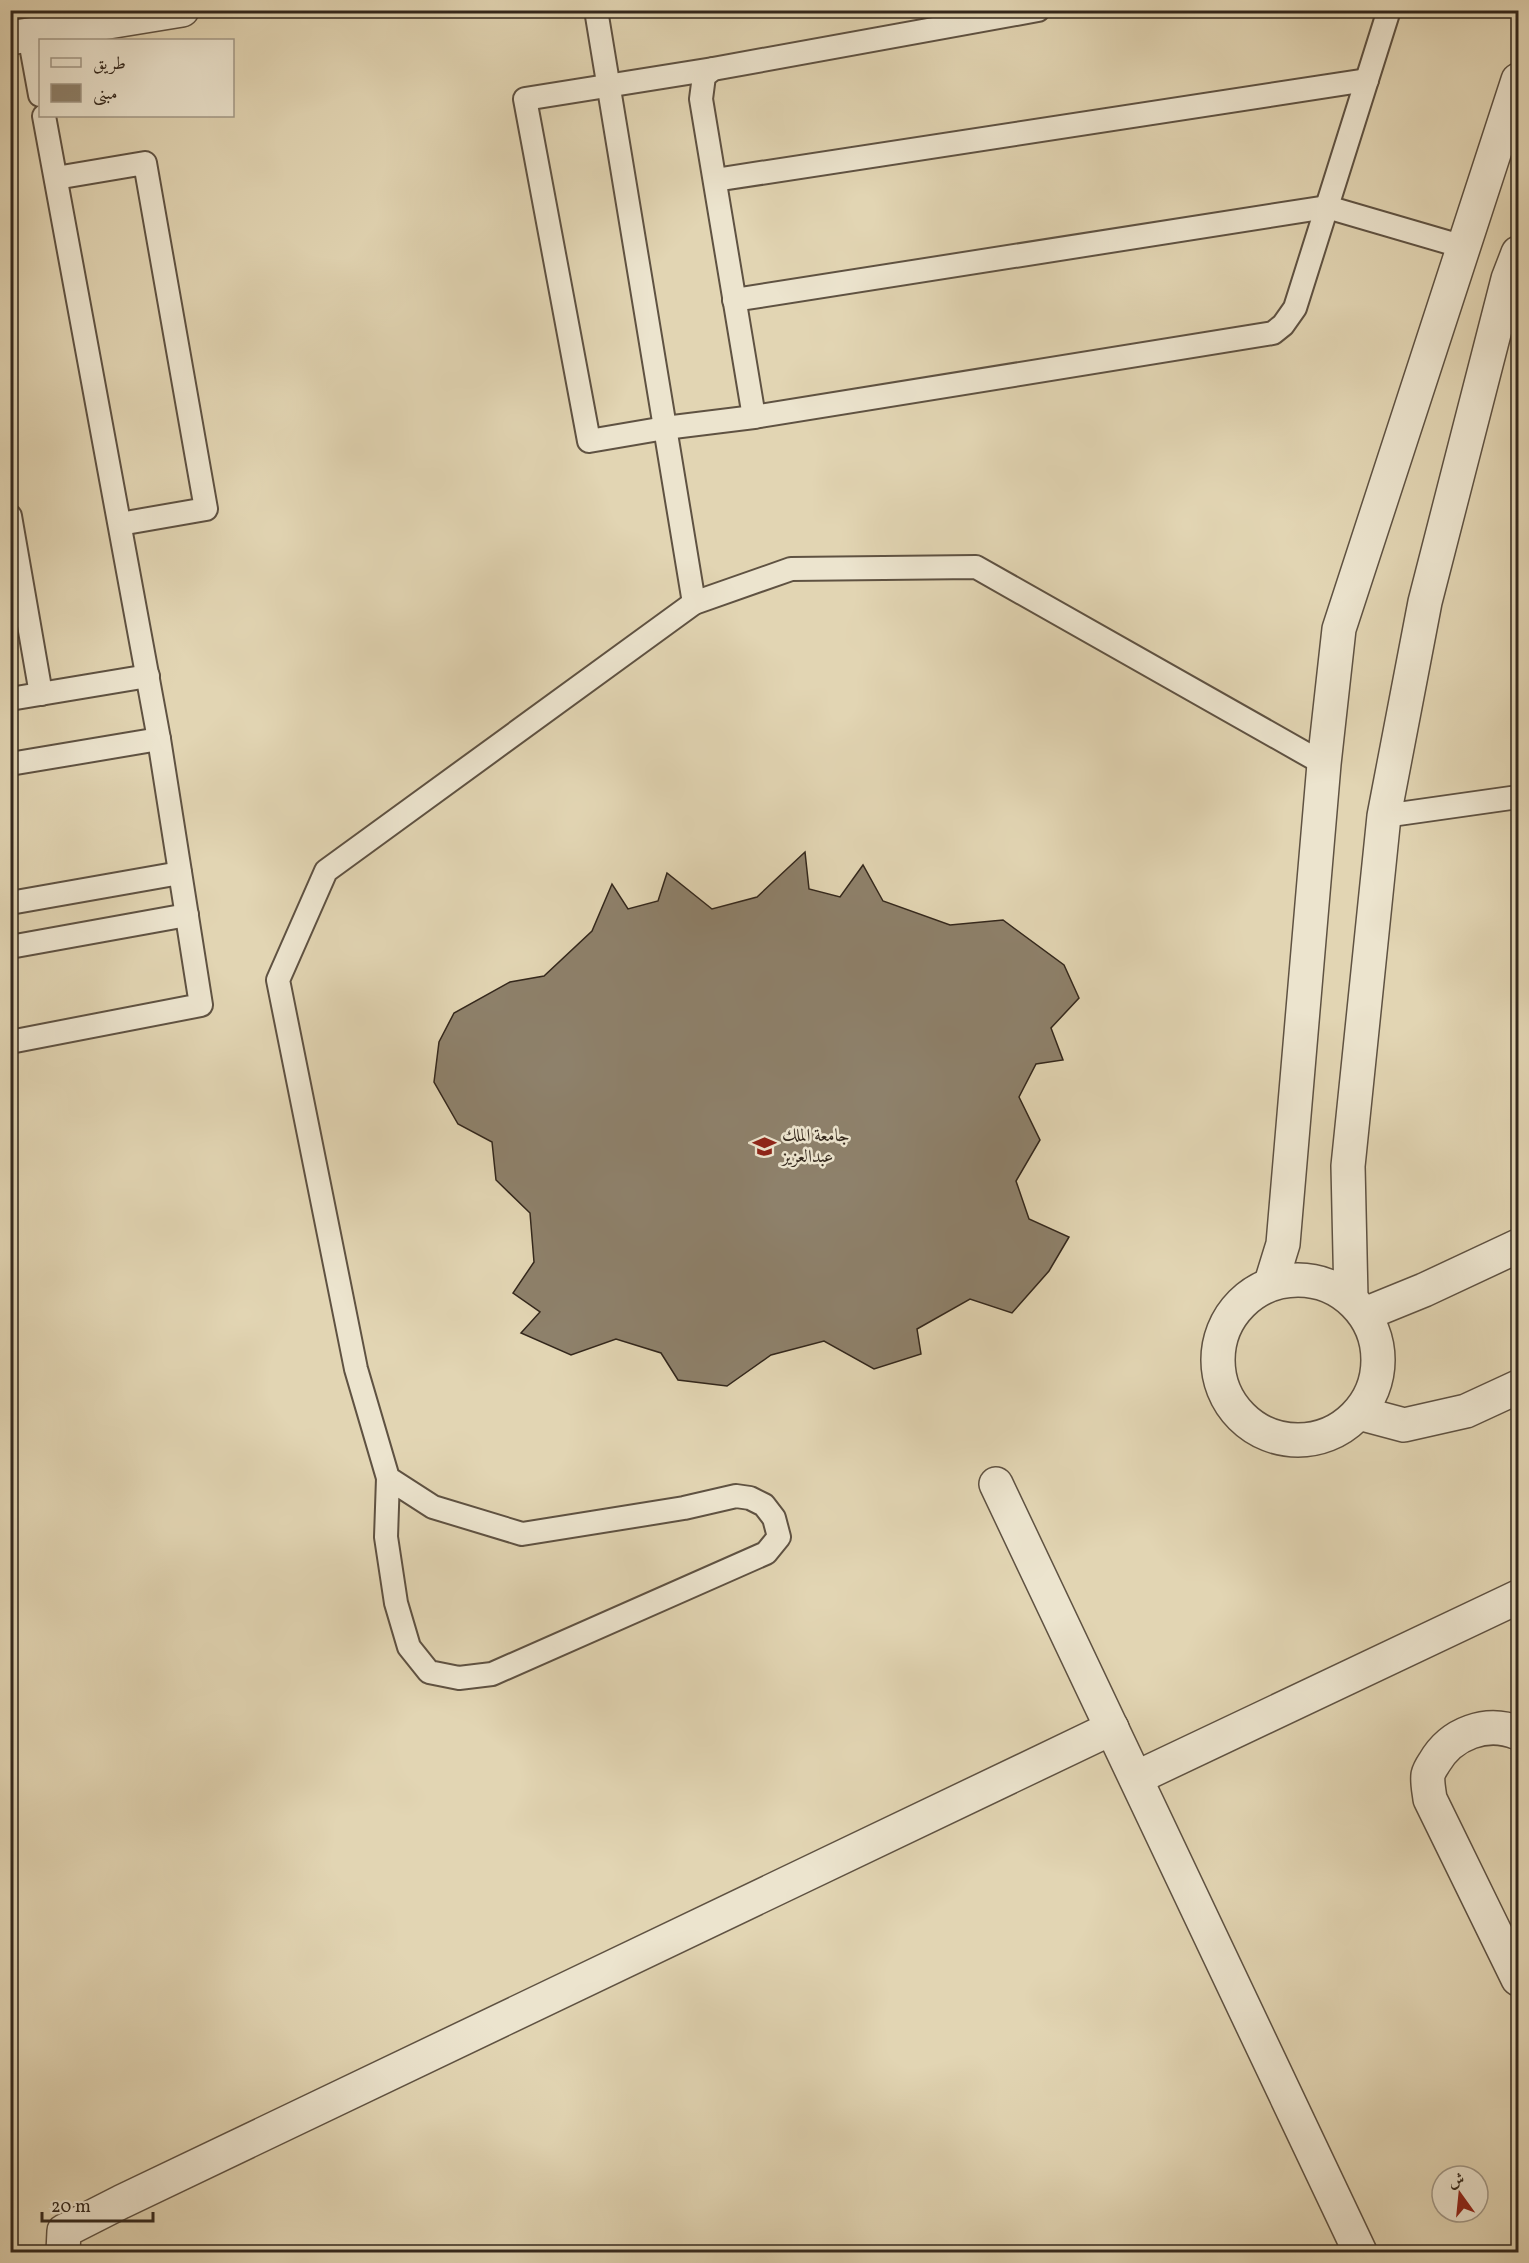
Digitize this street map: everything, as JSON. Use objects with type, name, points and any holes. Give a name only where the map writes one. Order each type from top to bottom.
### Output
[{"type":"street","points":[[20,37],[182,10]]},
{"type":"street","points":[[1271,1283],[1282,1244],[1324,764],[1339,629],[1518,80]]},
{"type":"street","points":[[1358,1306],[1348,1166],[1384,816],[1425,603],[1515,272]]},
{"type":"street","points":[[1358,1306],[1424,1290],[1518,1246]]},
{"type":"street","points":[[1292,1279],[1313,1281],[1333,1287],[1358,1306],[1374,1333],[1378,1354],[1377,1375],[1370,1395],[1359,1413],[1343,1426],[1324,1436],[1303,1440],[1282,1439],[1262,1433],[1244,1421],[1230,1406],[1221,1386],[1216,1366],[1218,1345],[1225,1324],[1236,1307],[1252,1293],[1271,1283],[1292,1279]]},
{"type":"street","points":[[1359,1413],[1404,1425],[1466,1411],[1518,1388]]},
{"type":"street","points":[[996,1484],[1360,2253]]},
{"type":"street","points":[[1136,1778],[1518,1597]]},
{"type":"street","points":[[1518,1733],[1508,1728],[1487,1727],[1464,1733],[1440,1752],[1428,1773],[1430,1798],[1518,1979]]},
{"type":"street","points":[[63,2253],[63,2231],[1112,1728]]},
{"type":"lane","points":[[596,10],[694,603]]},
{"type":"lane","points":[[1038,10],[713,69],[525,99],[589,441],[665,428],[754,417],[1273,333],[1283,325],[1295,308],[1389,10]]},
{"type":"lane","points":[[20,37],[39,92]]},
{"type":"lane","points":[[713,69],[704,76],[701,99],[754,417]]},
{"type":"lane","points":[[714,180],[1367,80]]},
{"type":"lane","points":[[10,1042],[201,1005],[159,738],[44,117]]},
{"type":"lane","points":[[56,178],[145,163],[206,509],[120,524]]},
{"type":"lane","points":[[734,300],[1327,207],[1464,247]]},
{"type":"lane","points":[[10,516],[41,694]]},
{"type":"lane","points":[[388,1478],[433,1507],[522,1534],[684,1508],[735,1496],[750,1498],[764,1505],[774,1518],[779,1537],[766,1553],[492,1674],[459,1678],[429,1672],[409,1647],[396,1604],[386,1537],[388,1478],[356,1369],[278,980],[326,871],[694,603],[791,569],[976,567],[1324,764]]},
{"type":"lane","points":[[10,699],[148,676]]},
{"type":"lane","points":[[10,764],[159,738]]},
{"type":"lane","points":[[1384,816],[1518,797]]},
{"type":"lane","points":[[10,903],[180,873]]},
{"type":"lane","points":[[10,946],[187,915]]},
{"type":"building","points":[[805,852],[809,889],[840,897],[863,865],[883,901],[950,925],[1003,920],[1064,965],[1079,998],[1051,1028],[1063,1060],[1036,1064],[1019,1097],[1040,1140],[1016,1181],[1029,1219],[1069,1237],[1049,1271],[1012,1313],[970,1299],[917,1329],[921,1354],[874,1369],[824,1341],[771,1355],[727,1386],[678,1380],[661,1353],[616,1339],[571,1355],[521,1333],[540,1312],[513,1293],[534,1262],[530,1213],[496,1180],[492,1142],[458,1124],[434,1082],[439,1042],[454,1013],[510,982],[544,976],[592,931],[612,884],[628,909],[658,901],[667,873],[712,909],[757,897]]},
{"type":"place","name":"جامعة الملك عبدالعزيز","points":[[764,1146]]}]
